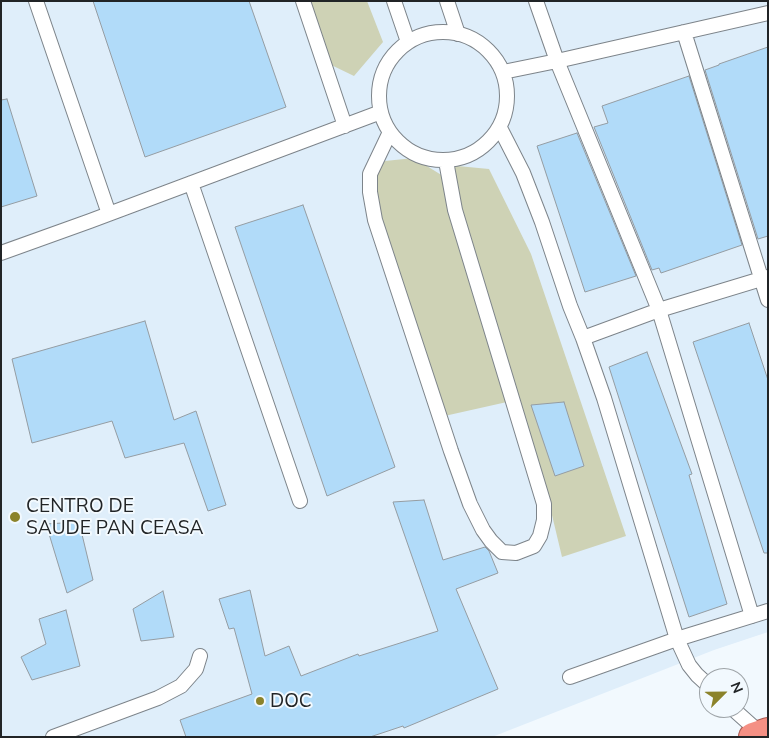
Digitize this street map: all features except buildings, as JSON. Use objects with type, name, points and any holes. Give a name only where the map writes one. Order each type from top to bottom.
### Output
[{"type":"lane","points":[[36,1],[109,214]]},
{"type":"lane","points":[[303,1],[345,126]]},
{"type":"lane","points":[[394,1],[408,42]]},
{"type":"lane","points":[[447,1],[458,34]]},
{"type":"lane","points":[[536,1],[558,61],[659,310],[752,616]]},
{"type":"lane","points":[[503,72],[768,13]]},
{"type":"lane","points":[[449,31],[458,34],[467,36],[486,48],[500,64],[507,85],[507,107],[500,128],[486,145],[468,156],[446,161],[425,158],[405,148],[390,132],[381,112],[379,91],[384,69],[396,51],[408,42],[429,32],[449,31]]},
{"type":"lane","points":[[684,32],[764,278],[768,300]]},
{"type":"lane","points":[[1,253],[381,112]]},
{"type":"lane","points":[[500,128],[523,173],[542,222],[570,306],[604,398],[677,640],[688,665],[699,677]]},
{"type":"lane","points":[[390,132],[370,174],[370,192],[375,220],[470,504],[483,530],[491,541],[502,552],[516,553],[534,546],[540,536],[544,520],[544,504],[455,210],[446,161]]},
{"type":"lane","points":[[191,183],[300,501]]},
{"type":"lane","points":[[583,338],[659,310],[764,278]]},
{"type":"lane","points":[[570,677],[768,611]]},
{"type":"lane","points":[[53,737],[158,698],[181,686],[196,669],[200,656]]},
{"type":"lane","points":[[743,718],[760,734]]},
{"type":"shaded area","points":[[1,1],[768,1],[768,632],[714,650],[492,737],[1,737]]},
{"type":"green space","points":[[304,1],[367,1],[383,42],[354,76],[323,61]]},
{"type":"green space","points":[[414,158],[443,176],[507,402],[440,417],[375,220],[370,174],[385,161]]},
{"type":"green space","points":[[447,165],[489,169],[531,254],[626,536],[562,557],[546,490]]},
{"type":"place","name":"CENTRO DE SAUDE PAN CEASA","points":[[15,517]]},
{"type":"place","name":"DOC","points":[[260,701]]}]
